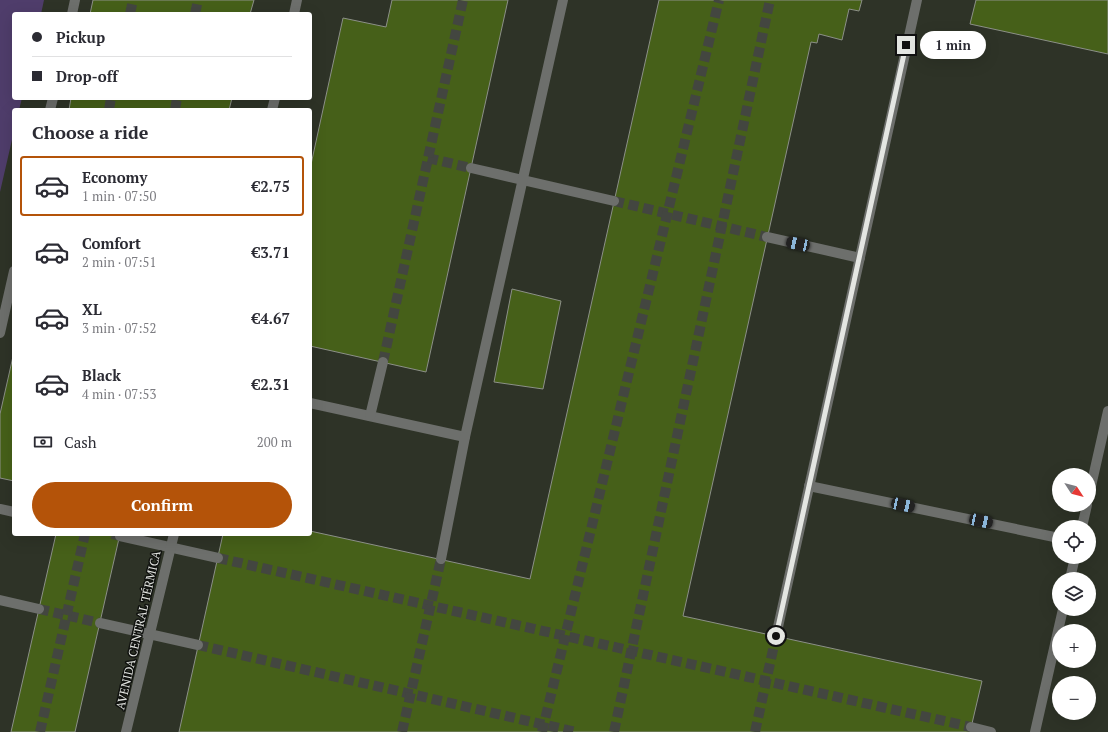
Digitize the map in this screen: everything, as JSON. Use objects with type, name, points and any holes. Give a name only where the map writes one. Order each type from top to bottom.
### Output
[{"type":"lane","points":[[72,12],[75,0]]},
{"type":"lane","points":[[294,12],[297,0]]},
{"type":"lane","points":[[441,559],[465,437],[563,0]]},
{"type":"lane","points":[[776,636],[917,0]]},
{"type":"lane","points":[[471,168],[614,201]]},
{"type":"lane","points":[[767,237],[860,258]]},
{"type":"lane","points":[[0,333],[12,280]]},
{"type":"lane","points":[[370,416],[383,362]]},
{"type":"lane","points":[[312,403],[465,437]]},
{"type":"lane","points":[[1095,468],[1108,411]]},
{"type":"lane","points":[[809,486],[1052,537]]},
{"type":"lane","points":[[0,509],[12,512]]},
{"type":"lane","points":[[120,536],[218,558]]},
{"type":"lane","name":"AVENIDA CENTRAL TÉRMICA","points":[[130,731],[150,634],[174,536]]},
{"type":"lane","points":[[0,600],[39,609]]},
{"type":"lane","points":[[1035,732],[1061,616]]},
{"type":"lane","points":[[100,623],[198,645]]},
{"type":"lane","points":[[971,728],[992,732]]},
{"type":"shaded area","points":[[0,0],[1108,0],[1108,732],[0,732]]},
{"type":"shaded area","points":[[0,0],[44,0],[41,12],[12,12],[12,100],[22,100],[20,108],[12,108],[12,140],[0,192]]},
{"type":"building","points":[[93,0],[254,0],[251,12],[90,12]]},
{"type":"building","points":[[392,0],[508,0],[426,372],[312,346],[312,160],[343,18],[386,27]]},
{"type":"building","points":[[659,0],[862,0],[859,11],[849,9],[842,40],[819,34],[817,43],[811,42],[683,616],[982,681],[970,732],[179,732],[223,536],[312,536],[312,531],[530,579]]},
{"type":"building","points":[[976,0],[1108,0],[1108,54],[970,24]]},
{"type":"building","points":[[71,100],[232,100],[230,108],[69,108]]},
{"type":"building","points":[[512,289],[561,301],[543,389],[494,382]]},
{"type":"building","points":[[12,361],[12,481],[0,478],[0,414]]},
{"type":"building","points":[[56,536],[120,536],[75,732],[11,732]]},
{"type":"tunnel","points":[[130,12],[133,0]]},
{"type":"tunnel","points":[[195,12],[198,0]]},
{"type":"tunnel","points":[[383,362],[463,0]]},
{"type":"tunnel","points":[[542,732],[719,0]]},
{"type":"tunnel","points":[[614,732],[770,0]]},
{"type":"tunnel","points":[[109,108],[111,100]]},
{"type":"tunnel","points":[[175,108],[177,100]]},
{"type":"tunnel","points":[[428,158],[471,168]]},
{"type":"tunnel","points":[[614,201],[767,237]]},
{"type":"tunnel","points":[[40,732],[85,536]]},
{"type":"tunnel","points":[[218,558],[971,727]]},
{"type":"tunnel","points":[[402,732],[441,559]]},
{"type":"tunnel","points":[[39,609],[100,623]]},
{"type":"tunnel","points":[[755,732],[776,636]]},
{"type":"tunnel","points":[[198,645],[576,732]]},
{"type":"route","points":[[776,636],[906,45]]}]
